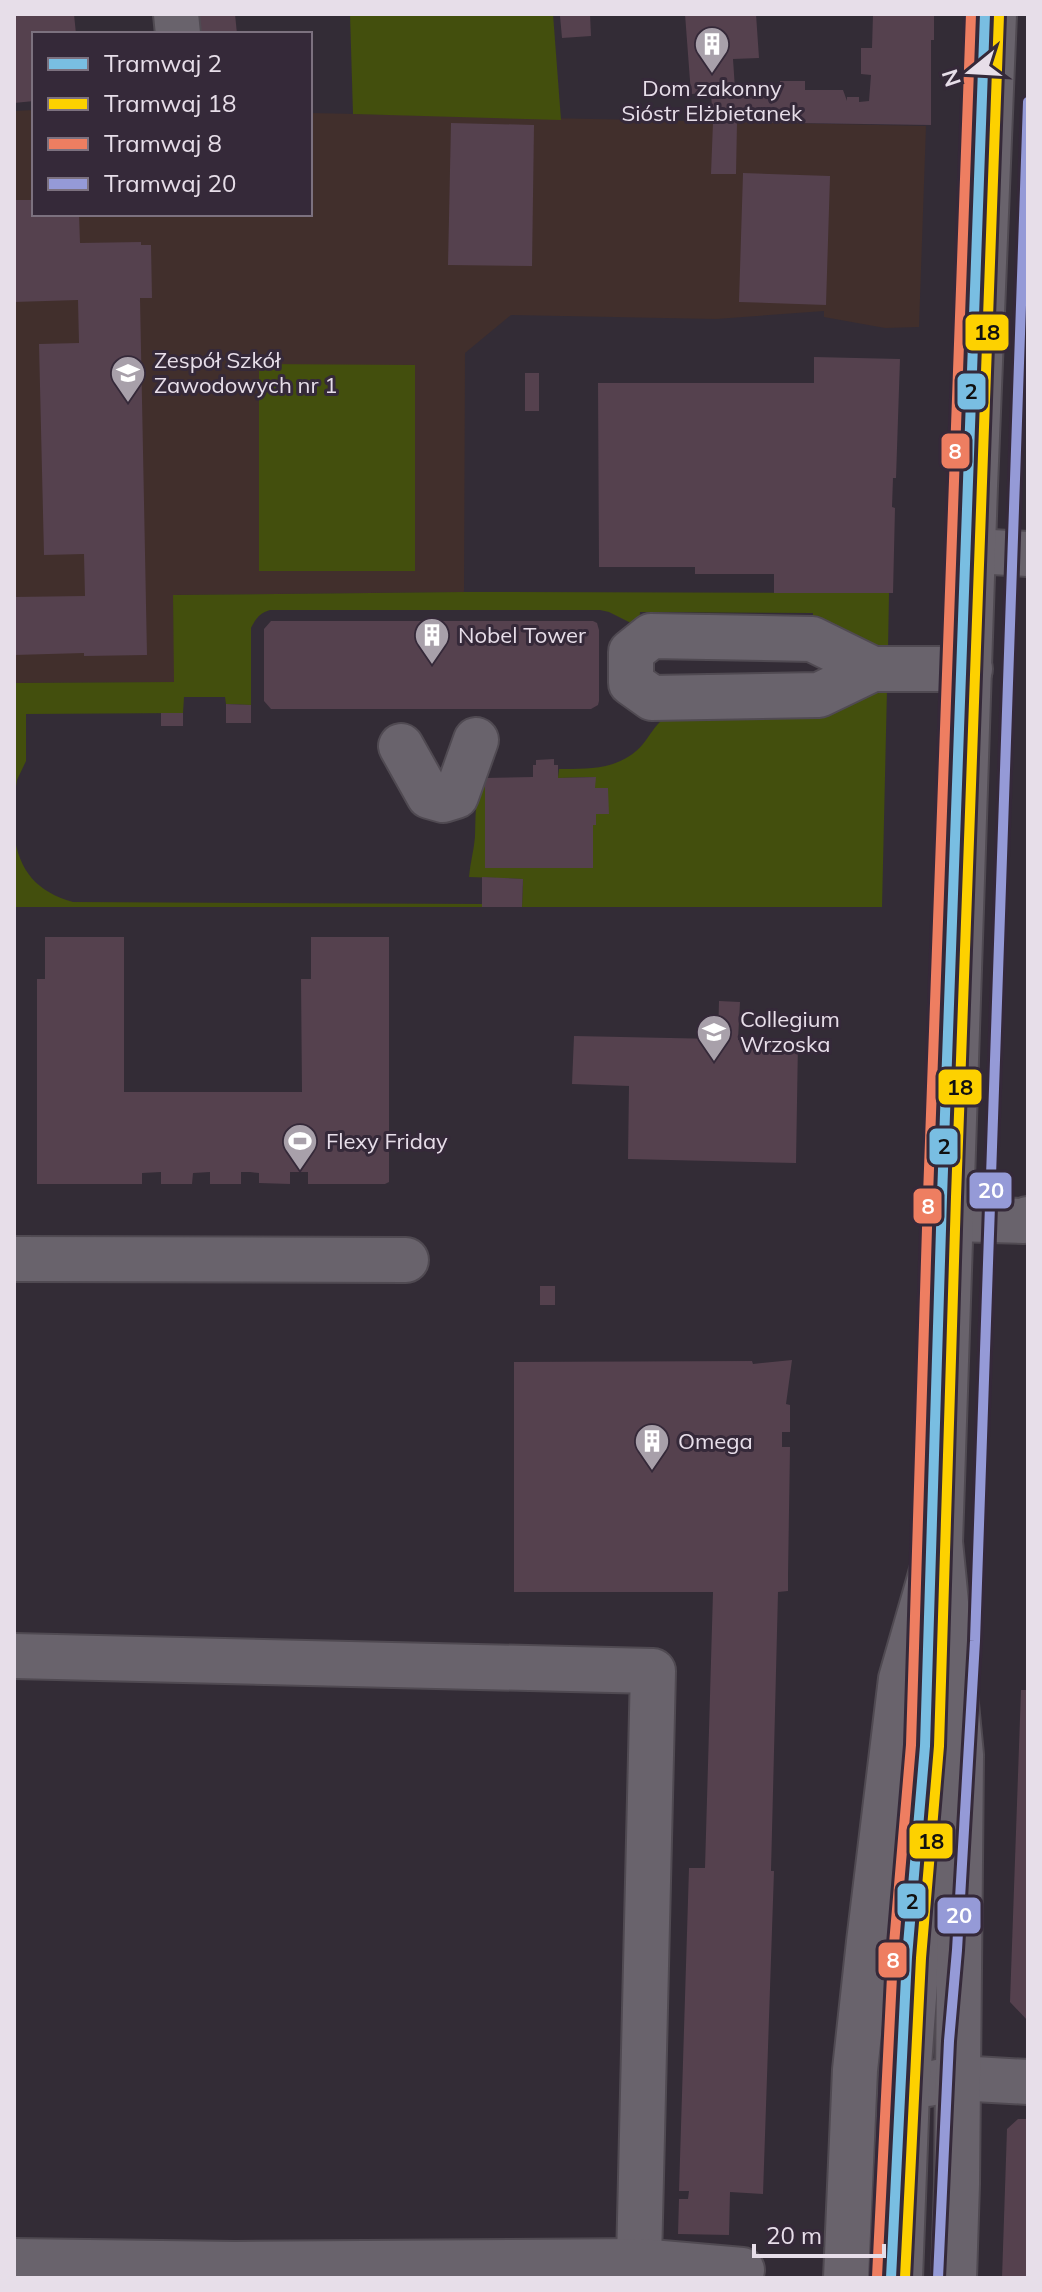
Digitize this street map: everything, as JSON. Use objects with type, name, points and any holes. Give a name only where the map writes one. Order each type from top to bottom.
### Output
[{"type":"street","points":[[900,2278],[907,2091],[929,1798],[940,1542],[994,14]]},
{"type":"street","points":[[974,551],[1028,554]]},
{"type":"street","points":[[873,669],[970,669]]},
{"type":"street","points":[[401,746],[429,796],[443,800],[456,796],[476,740]]},
{"type":"street","points":[[952,1219],[1027,1222]]},
{"type":"street","points":[[14,1259],[406,1260]]},
{"type":"street","points":[[846,2278],[855,2070],[901,1679],[940,1542]]},
{"type":"street","points":[[940,1542],[961,1755],[954,2278]]},
{"type":"street","points":[[14,1656],[653,1671],[639,2261]]},
{"type":"street","points":[[869,1942],[916,2052],[934,2069],[957,2078]]},
{"type":"street","points":[[850,2154],[858,2131],[872,2114],[907,2091],[957,2078],[1028,2082]]},
{"type":"street","points":[[14,2261],[204,2264],[639,2261],[742,2270]]},
{"type":"shaded area","points":[[32,110],[32,216],[312,216],[312,113],[926,126],[919,327],[885,328],[824,317],[824,311],[716,319],[511,315],[465,353],[464,592],[173,595],[175,682],[14,683],[14,111]]},
{"type":"green space","points":[[350,14],[553,14],[561,120],[353,114]]},
{"type":"green space","points":[[259,364],[415,365],[415,571],[259,571]]},
{"type":"green space","points":[[889,593],[888,649],[871,648],[813,628],[813,613],[640,612],[639,627],[600,610],[270,610],[259,616],[251,628],[251,705],[226,704],[225,697],[184,697],[183,713],[26,714],[26,761],[17,780],[14,799],[14,683],[174,682],[173,595]]},
{"type":"green space","points":[[887,689],[882,907],[522,907],[523,879],[469,877],[477,800],[485,778],[486,868],[593,825],[596,814],[608,814],[608,789],[595,788],[595,777],[558,778],[559,769],[604,766],[625,759],[643,744],[663,719]]},
{"type":"green space","points":[[14,834],[20,859],[32,878],[49,892],[73,902],[482,904],[482,907],[14,907]]},
{"type":"building","points":[[14,14],[74,14],[76,32],[32,32],[32,101],[14,103]]},
{"type":"building","points":[[194,14],[235,14],[237,32],[197,32]]},
{"type":"building","points":[[590,14],[591,36],[562,38],[560,16]]},
{"type":"building","points":[[685,14],[756,14],[759,58],[733,59],[735,89],[780,90],[780,81],[805,81],[805,90],[843,90],[847,101],[847,97],[859,97],[859,102],[869,101],[871,75],[861,74],[861,48],[872,48],[873,14],[934,14],[931,125],[737,122],[736,174],[711,174],[711,93],[691,94]]},
{"type":"building","points":[[451,123],[534,125],[532,266],[448,265]]},
{"type":"building","points":[[743,173],[830,176],[826,305],[739,302]]},
{"type":"building","points":[[14,200],[32,200],[32,216],[79,216],[80,243],[141,242],[141,245],[151,245],[152,298],[140,298],[147,655],[14,655],[14,597],[85,596],[84,554],[44,555],[39,344],[79,343],[78,300],[14,302]]},
{"type":"building","points":[[814,357],[900,359],[896,478],[893,478],[892,507],[895,508],[893,593],[774,593],[774,574],[695,574],[695,567],[599,567],[598,383],[814,383]]},
{"type":"building","points":[[525,373],[539,373],[539,411],[525,411]]},
{"type":"building","name":"Nobel Tower","points":[[271,621],[593,621],[599,630],[598,705],[591,709],[271,709],[264,701],[264,629]]},
{"type":"building","points":[[226,704],[251,705],[251,723],[226,723]]},
{"type":"building","points":[[161,713],[183,713],[183,726],[161,726]]},
{"type":"building","points":[[554,759],[554,765],[558,765],[558,778],[596,777],[595,788],[608,788],[609,814],[596,814],[596,825],[593,825],[593,868],[485,868],[485,778],[533,777],[536,760]]},
{"type":"building","points":[[482,877],[523,879],[522,907],[482,907]]},
{"type":"building","points":[[45,937],[124,937],[124,1092],[302,1092],[301,979],[311,979],[311,937],[389,937],[389,1182],[308,1184],[308,1172],[290,1172],[290,1184],[259,1183],[259,1173],[241,1172],[241,1184],[210,1184],[210,1172],[193,1173],[192,1184],[161,1184],[161,1172],[142,1173],[142,1184],[37,1184],[37,979],[45,979]]},
{"type":"building","name":"Collegium Wrzoska","points":[[719,1001],[740,1002],[738,1040],[798,1041],[796,1163],[628,1159],[629,1086],[572,1084],[574,1036],[718,1039]]},
{"type":"building","points":[[540,1286],[555,1286],[555,1305],[540,1305]]},
{"type":"building","points":[[792,1360],[786,1404],[790,1405],[790,1432],[782,1432],[782,1447],[790,1447],[788,1591],[778,1592],[771,1871],[774,1871],[763,2194],[730,2192],[729,2235],[678,2234],[679,2199],[688,2199],[689,2191],[679,2191],[689,1868],[705,1868],[713,1592],[514,1592],[514,1362],[752,1361],[753,1364]]},
{"type":"building","points":[[1021,1690],[1028,1690],[1028,2021],[1010,2002]]},
{"type":"building","points":[[1018,2119],[1028,2119],[1028,2278],[1002,2278],[1007,2129]]},
{"type":"tram line","name":"8","points":[[877,2277],[893,1956],[911,1745],[971,14]]},
{"type":"tram line","name":"2","points":[[891,2278],[907,1957],[925,1746],[985,14]]},
{"type":"tram line","name":"18","points":[[905,2278],[921,1958],[939,1746],[999,15]]},
{"type":"tram line","name":"20","points":[[938,2278],[949,2041],[975,1641],[1028,102]]},
{"type":"place","name":"Dom zakonny Sióstr Elżbietanek","points":[[712,75]]},
{"type":"place","name":"Zespół Szkół Zawodowych nr 1","points":[[128,404]]},
{"type":"place","name":"Nobel Tower","points":[[432,666]]},
{"type":"place","name":"Collegium Wrzoska","points":[[714,1063]]},
{"type":"place","name":"Flexy Friday","points":[[300,1172]]},
{"type":"place","name":"Omega","points":[[652,1472]]}]
